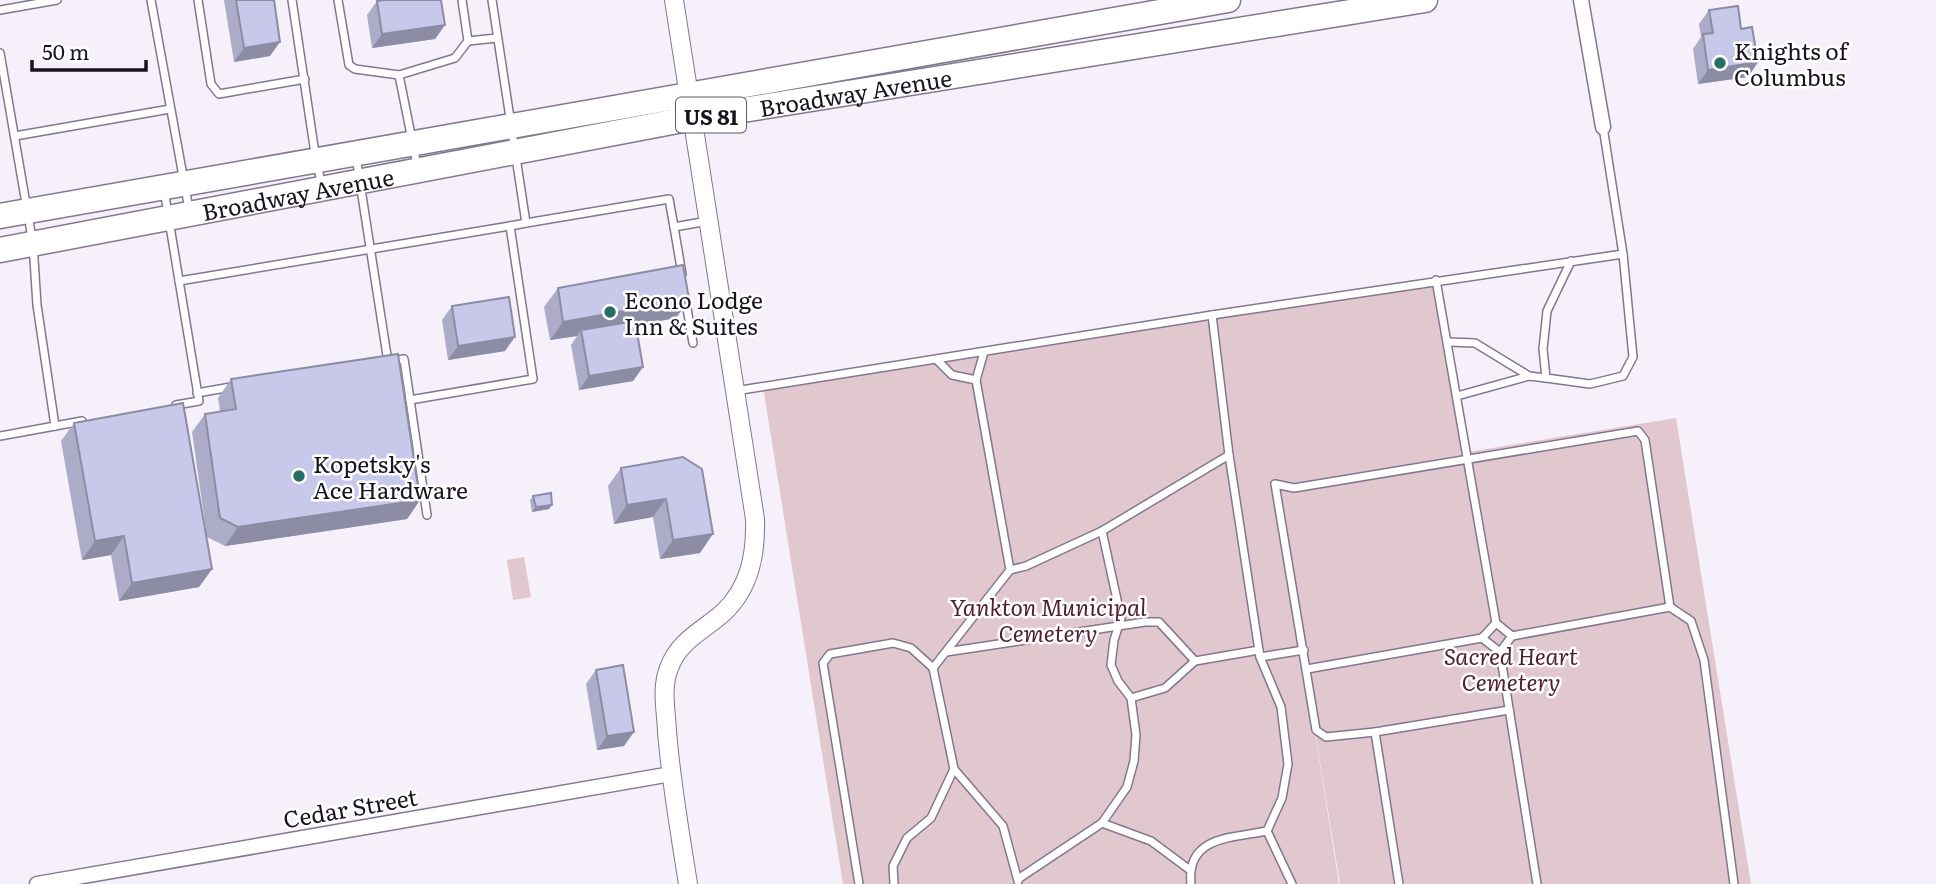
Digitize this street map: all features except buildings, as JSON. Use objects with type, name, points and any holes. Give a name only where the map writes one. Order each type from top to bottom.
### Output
[{"type":"highway","name":"Broadway Avenue","points":[[0,216],[1228,0]]},
{"type":"highway","name":"Broadway Avenue","points":[[0,250],[693,118],[1425,0]]},
{"type":"street","points":[[674,0],[755,519],[756,541],[753,562],[741,591],[724,612],[688,638],[674,656],[664,687],[671,774],[688,884]]},
{"type":"street","points":[[1581,0],[1603,127]]},
{"type":"street","name":"Cedar Street","points":[[37,884],[671,774]]},
{"type":"lane","points":[[0,10],[57,0]]},
{"type":"lane","points":[[151,0],[170,108],[174,186],[179,216],[179,281],[199,401],[173,406]]},
{"type":"lane","points":[[198,0],[211,84],[215,91],[219,93],[305,79]]},
{"type":"lane","points":[[292,0],[316,160],[323,188]]},
{"type":"lane","points":[[338,0],[349,65],[355,69],[399,75],[455,58],[468,41],[497,37]]},
{"type":"lane","points":[[462,0],[468,41]]},
{"type":"lane","points":[[492,0],[509,126],[526,223]]},
{"type":"lane","points":[[0,53],[33,244],[37,305],[55,426]]},
{"type":"lane","points":[[399,75],[418,170]]},
{"type":"lane","points":[[15,136],[170,108]]},
{"type":"lane","points":[[1457,396],[1529,376],[1590,383],[1622,376],[1633,356],[1623,254],[1603,127]]},
{"type":"lane","points":[[355,153],[389,362]]},
{"type":"lane","points":[[174,186],[179,216]]},
{"type":"lane","points":[[179,281],[669,199],[683,280]]},
{"type":"lane","points":[[674,227],[709,221]]},
{"type":"lane","points":[[410,400],[533,379],[510,226]]},
{"type":"lane","points":[[735,391],[1436,280],[1623,254]]},
{"type":"lane","points":[[1546,378],[1543,349],[1547,311],[1571,261]]},
{"type":"lane","points":[[1436,280],[1496,623],[1512,636]]},
{"type":"lane","points":[[685,293],[693,343]]},
{"type":"lane","points":[[1212,315],[1229,455],[1260,653],[1281,707],[1288,764],[1282,799],[1266,831]]},
{"type":"lane","points":[[1448,342],[1475,343],[1529,376]]},
{"type":"lane","points":[[984,352],[976,380],[1010,570]]},
{"type":"lane","points":[[377,364],[404,359],[427,516]]},
{"type":"lane","points":[[937,360],[952,375],[976,380]]},
{"type":"lane","points":[[197,393],[246,385]]},
{"type":"lane","points":[[0,436],[90,420]]},
{"type":"lane","points":[[1510,710],[1375,732],[1326,737],[1316,730],[1275,484],[1294,488],[1638,431],[1645,440],[1670,607]]},
{"type":"lane","points":[[933,668],[1010,570],[1026,566],[1102,531],[1229,455]]},
{"type":"lane","points":[[859,884],[823,663],[830,654],[893,643],[911,648],[933,668],[954,769],[1003,826],[1018,882],[1102,823],[1128,787],[1135,761],[1136,735],[1131,698],[1118,681],[1111,665],[1121,618],[1102,531]]},
{"type":"lane","points":[[1500,652],[1512,636],[1670,607],[1691,621],[1703,660],[1734,884]]},
{"type":"lane","points":[[946,652],[1145,621],[1159,622],[1195,661]]},
{"type":"lane","points":[[1307,669],[1482,638],[1496,623]]},
{"type":"lane","points":[[1482,638],[1500,652],[1537,884]]},
{"type":"lane","points":[[1131,698],[1165,688],[1195,661],[1304,650]]},
{"type":"lane","points":[[1375,732],[1399,884]]},
{"type":"lane","points":[[894,884],[893,866],[908,838],[931,818],[954,769]]},
{"type":"lane","points":[[1102,823],[1151,841],[1190,870]]},
{"type":"lane","points":[[1191,884],[1190,870],[1196,855],[1208,842],[1266,831]]},
{"type":"lane","points":[[1266,831],[1292,884]]},
{"type":"green space","name":"Yankton Municipal Cemetery","points":[[1436,280],[1468,452],[1676,418],[1751,884],[1340,884],[1307,683],[1339,884],[843,884],[763,387]]},
{"type":"green space","points":[[524,557],[531,597],[513,600],[507,560]]},
{"type":"place","name":"Knights of Columbus","points":[[1720,63]]},
{"type":"place","name":"Econo Lodge Inn & Suites","points":[[610,312]]},
{"type":"place","name":"Kopetsky's Ace Hardware","points":[[299,476]]},
{"type":"park label","name":"Sacred Heart Cemetery","points":[[1511,668]]}]
